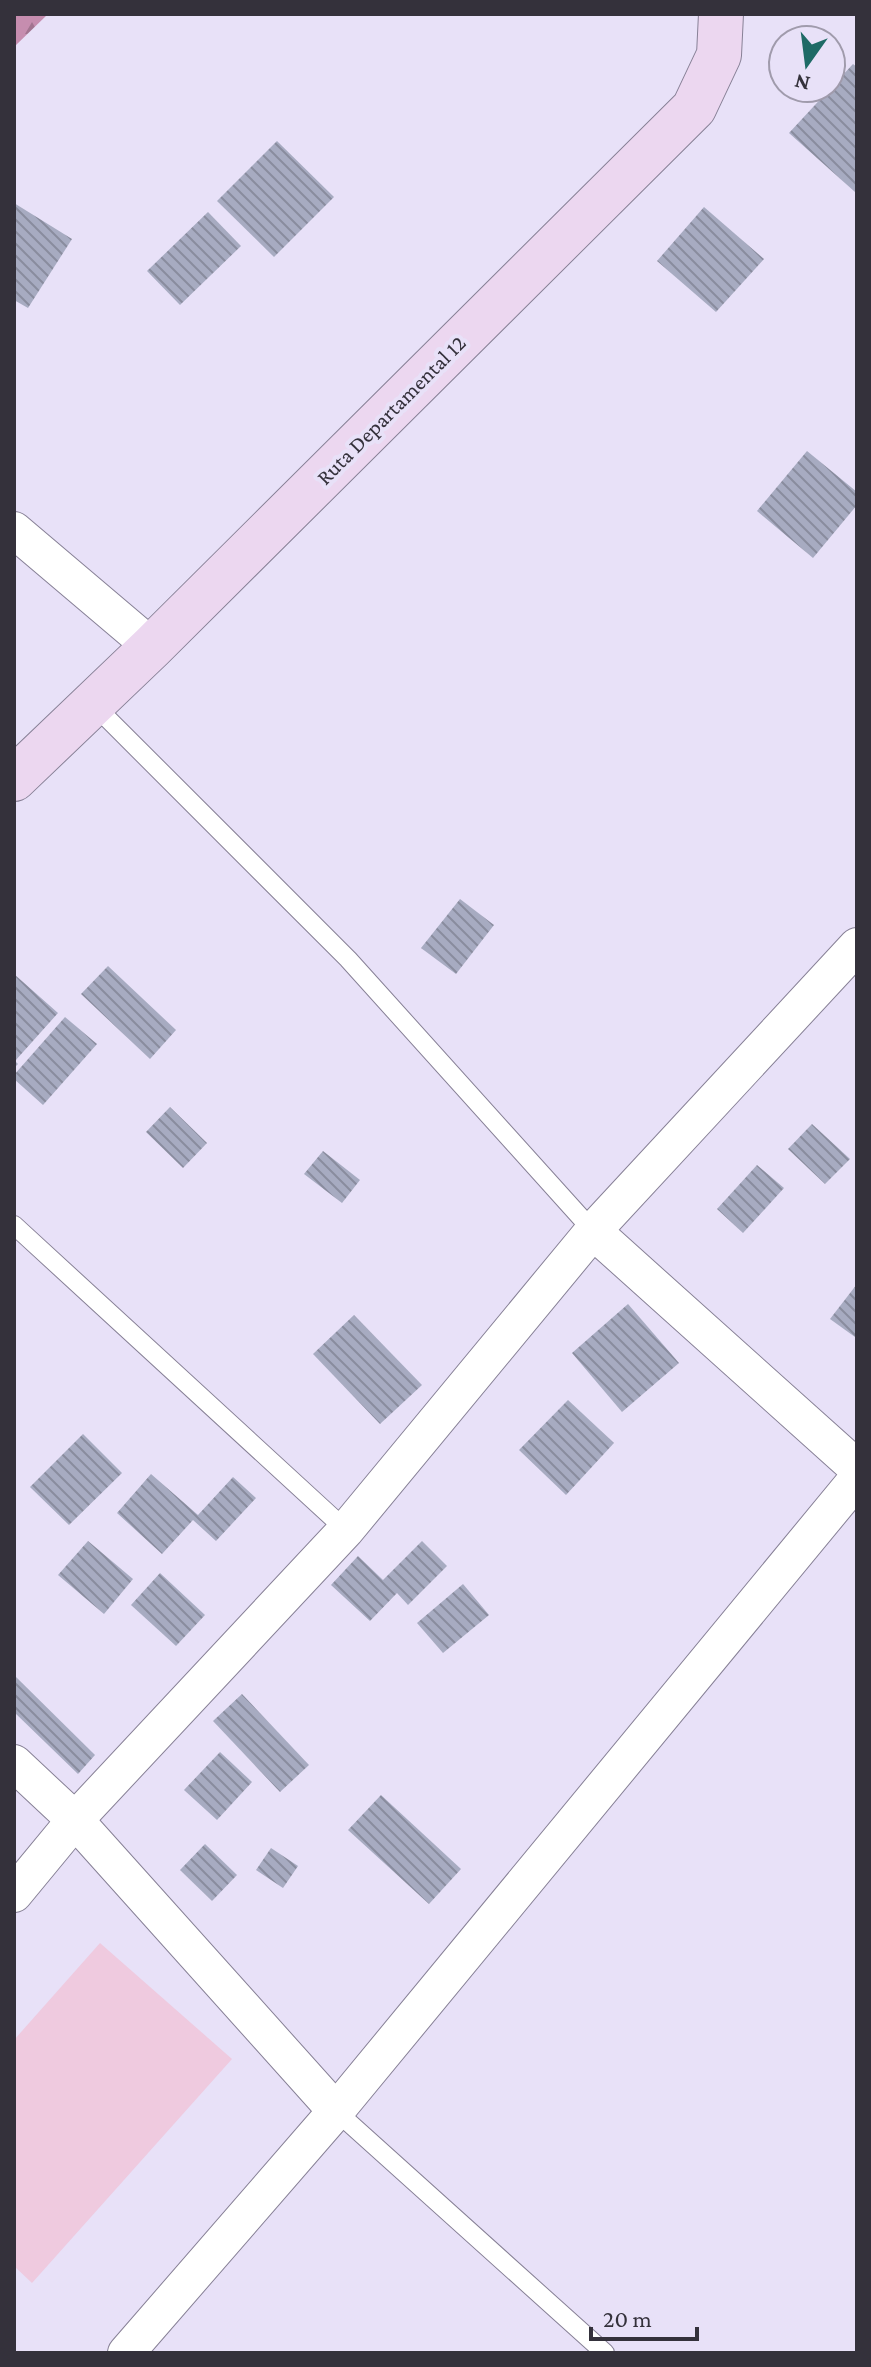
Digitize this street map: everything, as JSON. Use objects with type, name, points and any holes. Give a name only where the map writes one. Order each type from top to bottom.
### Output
[{"type":"main road","name":"Ruta Departamental 12","points":[[14,779],[152,647],[694,108],[719,55],[721,14]]},
{"type":"street","points":[[14,530],[152,647]]},
{"type":"street","points":[[14,1894],[75,1820],[346,1530],[593,1231],[857,946]]},
{"type":"street","points":[[593,1231],[857,1468]]},
{"type":"street","points":[[126,2353],[336,2111],[857,1479]]},
{"type":"street","points":[[14,1763],[75,1820],[336,2111]]},
{"type":"lane","points":[[93,704],[348,959],[593,1231]]},
{"type":"lane","points":[[14,1225],[346,1530]]},
{"type":"lane","points":[[336,2111],[605,2353]]},
{"type":"green space","points":[[14,14],[48,14],[14,47]]},
{"type":"shaded area","points":[[100,1943],[232,2059],[32,2283],[14,2266],[14,2040]]},
{"type":"building","points":[[853,64],[857,67],[855,192],[789,133],[816,104],[847,104],[847,70]]},
{"type":"building","points":[[277,141],[334,197],[274,257],[217,201]]},
{"type":"building","points":[[14,203],[72,239],[28,308],[14,300]]},
{"type":"building","points":[[704,207],[764,259],[716,312],[657,261]]},
{"type":"building","points":[[208,212],[241,246],[180,305],[147,271]]},
{"type":"building","points":[[807,451],[857,492],[857,505],[813,558],[757,511]]},
{"type":"building","points":[[460,899],[494,925],[456,974],[421,948]]},
{"type":"building","points":[[108,966],[176,1030],[150,1059],[81,994]]},
{"type":"building","points":[[14,974],[58,1013],[15,1061],[18,1064],[14,1068]]},
{"type":"building","points":[[65,1017],[97,1044],[43,1105],[14,1079],[14,1075]]},
{"type":"building","points":[[170,1107],[207,1143],[183,1168],[146,1132]]},
{"type":"building","points":[[812,1124],[850,1159],[825,1184],[788,1149]]},
{"type":"building","points":[[323,1151],[360,1180],[342,1203],[304,1174]]},
{"type":"building","points":[[757,1165],[784,1188],[743,1233],[717,1209]]},
{"type":"building","points":[[857,1284],[857,1334],[855,1337],[830,1319]]},
{"type":"building","points":[[628,1304],[679,1363],[622,1412],[572,1353]]},
{"type":"building","points":[[354,1315],[422,1385],[380,1424],[313,1354]]},
{"type":"building","points":[[568,1400],[614,1443],[566,1495],[519,1450]]},
{"type":"building","points":[[83,1434],[122,1473],[69,1525],[30,1487]]},
{"type":"building","points":[[151,1474],[198,1515],[233,1477],[256,1498],[216,1541],[193,1520],[162,1554],[117,1513]]},
{"type":"building","points":[[88,1541],[133,1579],[104,1614],[58,1575]]},
{"type":"building","points":[[422,1541],[447,1566],[408,1605],[397,1593],[370,1621],[331,1585],[358,1556],[383,1580]]},
{"type":"building","points":[[160,1573],[205,1615],[176,1646],[131,1605]]},
{"type":"building","points":[[463,1584],[489,1615],[443,1653],[417,1623]]},
{"type":"building","points":[[14,1675],[95,1755],[78,1774],[14,1712]]},
{"type":"building","points":[[242,1694],[309,1765],[280,1792],[213,1721]]},
{"type":"building","points":[[220,1752],[252,1782],[217,1820],[184,1790]]},
{"type":"building","points":[[381,1795],[461,1869],[429,1904],[348,1830]]},
{"type":"building","points":[[205,1844],[237,1875],[212,1901],[180,1870]]},
{"type":"building","points":[[271,1848],[298,1866],[283,1888],[256,1870]]}]
